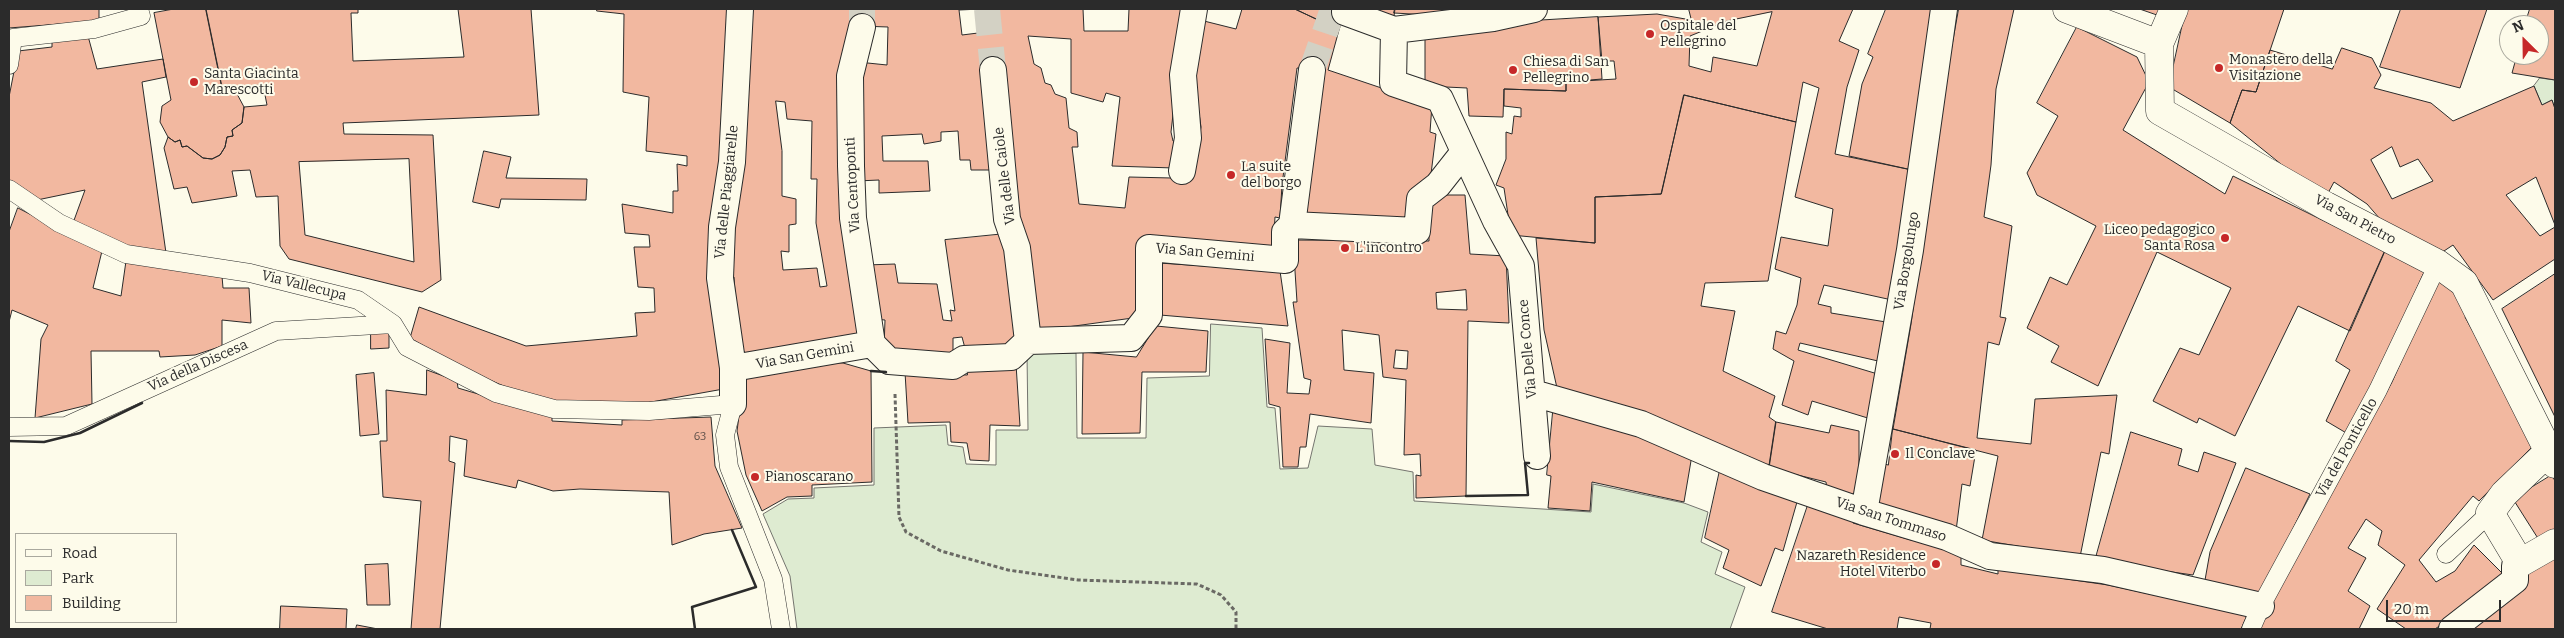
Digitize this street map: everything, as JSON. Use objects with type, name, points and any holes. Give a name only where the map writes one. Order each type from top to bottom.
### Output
[{"type":"street","name":"Via delle Piaggiarelle","points":[[733,404],[733,368],[720,278],[722,227],[732,162],[740,9]]},
{"type":"street","points":[[1345,12],[1394,30],[1493,18],[1534,9]]},
{"type":"street","name":"Via Borgolungo","points":[[1864,512],[1910,250],[1944,9]]},
{"type":"street","points":[[2067,9],[2159,44]]},
{"type":"street","name":"Via San Pietro","points":[[2174,9],[2159,44],[2160,111],[2326,206],[2438,264],[2464,283],[2552,458]]},
{"type":"street","points":[[1182,171],[1188,138],[1183,75],[1193,14]]},
{"type":"street","name":"Via Centoponti","points":[[862,27],[850,76],[851,166],[853,218],[872,344]]},
{"type":"street","name":"Via Delle Conce","points":[[1394,30],[1393,83],[1440,99],[1520,266],[1533,393],[1537,456]]},
{"type":"street","name":"Via delle Caiole","points":[[993,70],[1006,219],[1017,248],[1028,341]]},
{"type":"street","points":[[1312,70],[1292,225],[1417,231],[1420,199],[1431,192],[1464,152]]},
{"type":"street","name":"Via San Gemini","points":[[1028,341],[1131,338],[1149,315],[1149,248],[1285,260],[1285,232],[1292,225]]},
{"type":"street","points":[[894,361],[953,366],[964,359],[1010,357],[1028,341]]},
{"type":"street","name":"Via San Gemini","points":[[733,368],[872,344],[889,361],[894,361]]},
{"type":"street","name":"Via San Tommaso","points":[[1533,393],[1641,424],[1763,477],[1864,512],[1948,537],[1990,556],[2103,570],[2261,606]]},
{"type":"street","points":[[2520,563],[2490,513],[2504,494],[2552,458]]},
{"type":"street","points":[[2452,629],[2515,580],[2515,566],[2555,543]]},
{"type":"lane","points":[[9,65],[13,38],[94,29],[141,16],[139,9]]},
{"type":"lane","name":"Via Vallecupa","points":[[9,189],[59,223],[126,254],[250,273],[358,300],[393,324],[407,347],[496,393],[554,409],[649,411],[733,404]]},
{"type":"lane","name":"Via del Ponticello","points":[[2250,629],[2378,390],[2438,264]]},
{"type":"lane","name":"Via della Discesa","points":[[9,427],[66,426],[276,331],[393,324]]},
{"type":"lane","points":[[733,404],[725,435],[729,467],[773,578],[780,629]]},
{"type":"lane","points":[[2446,554],[2490,513]]},
{"type":"path","points":[[894,361],[899,517],[906,532],[941,551],[1008,570],[1078,580],[1197,584],[1221,596],[1236,612],[1236,629]]},
{"type":"green space","points":[[2540,78],[2555,80],[2555,109],[2552,100],[2542,105],[2534,86]]},
{"type":"green space","points":[[1211,324],[1262,328],[1267,407],[1275,408],[1280,469],[1308,468],[1318,426],[1372,429],[1375,465],[1413,472],[1414,501],[1591,512],[1593,484],[1684,503],[1708,512],[1701,542],[1722,552],[1715,574],[1745,587],[1730,629],[797,629],[790,576],[763,514],[788,499],[814,498],[814,488],[874,485],[874,428],[946,425],[948,445],[963,447],[966,464],[996,465],[996,430],[1028,430],[1027,353],[1076,353],[1077,438],[1146,438],[1147,378],[1209,376]]},
{"type":"building","points":[[9,9],[99,9],[99,21],[9,28]]},
{"type":"building","name":"Santa Giacinta Marescotti","points":[[174,9],[206,9],[222,87],[236,92],[244,107],[242,123],[232,130],[233,136],[227,137],[225,147],[220,155],[212,159],[203,158],[187,146],[182,147],[180,140],[175,142],[168,137],[160,122],[162,106],[171,100],[154,13]]},
{"type":"building","points":[[206,9],[358,9],[358,13],[351,13],[353,61],[464,57],[458,9],[531,9],[539,115],[343,123],[344,134],[433,135],[441,280],[422,292],[289,259],[280,246],[278,196],[256,197],[250,170],[232,171],[237,196],[192,203],[187,187],[174,189],[164,148],[168,137],[175,142],[180,140],[182,147],[187,146],[203,158],[212,159],[220,155],[225,147],[227,137],[233,136],[232,130],[242,123],[244,107],[267,105],[263,85],[222,87]],"holes":[[[409,159],[414,262],[305,235],[299,162]]]},
{"type":"building","points":[[597,9],[732,9],[729,388],[640,404],[553,402],[506,387],[461,368],[410,338],[419,307],[526,346],[637,336],[635,313],[655,312],[654,288],[638,287],[634,247],[650,247],[649,235],[625,233],[622,204],[673,213],[673,191],[678,191],[677,164],[687,166],[687,156],[646,151],[649,97],[623,92],[624,14],[597,11]]},
{"type":"building","points":[[746,9],[861,9],[865,337],[739,357],[734,277],[727,275]],"holes":[[[776,101],[785,102],[787,119],[812,121],[811,179],[817,179],[816,223],[827,286],[820,287],[817,268],[783,270],[781,251],[789,252],[789,225],[796,224],[796,199],[782,196],[782,151]]]},
{"type":"building","points":[[861,9],[981,9],[959,10],[962,35],[986,32],[982,9],[1083,9],[1084,31],[1128,31],[1129,9],[1185,9],[1171,132],[1173,141],[1179,143],[1174,168],[1112,166],[1120,97],[1106,93],[1103,102],[1071,93],[1071,39],[1028,36],[1034,64],[1041,68],[1045,83],[1051,85],[1055,94],[1066,98],[1069,128],[1077,132],[1078,147],[1072,147],[1079,204],[1125,208],[1129,177],[1172,178],[1193,174],[1201,127],[1193,72],[1200,20],[1236,29],[1242,9],[1295,9],[1339,30],[1328,70],[1432,105],[1430,132],[1436,134],[1429,190],[1425,193],[1411,189],[1406,222],[1306,217],[1321,69],[1297,68],[1282,185],[1280,218],[1275,217],[1273,251],[1141,238],[1140,317],[1038,331],[1033,272],[1015,223],[991,170],[971,170],[970,160],[960,160],[958,131],[941,132],[941,141],[924,144],[922,134],[882,136],[883,161],[928,161],[930,191],[879,193],[879,180],[857,181],[858,62],[887,65],[888,27],[860,26]]},
{"type":"building","points":[[1295,9],[1346,9],[1333,12],[1328,24]]},
{"type":"building","points":[[1354,9],[1395,9],[1393,23]]},
{"type":"building","points":[[1395,9],[1447,9],[1446,16],[1394,13]]},
{"type":"building","points":[[1689,9],[1853,9],[1839,41],[1859,50],[1847,87],[1835,154],[1912,170],[1892,300],[1824,285],[1818,304],[1831,307],[1831,313],[1886,322],[1878,361],[1800,343],[1798,350],[1881,375],[1871,419],[1812,401],[1808,415],[1782,405],[1794,361],[1773,349],[1776,331],[1786,334],[1797,305],[1801,278],[1775,269],[1781,237],[1828,246],[1833,209],[1795,197],[1819,88],[1803,82],[1796,122],[1684,95],[1661,194],[1595,197],[1595,243],[1511,235],[1504,188],[1496,185],[1506,159],[1506,132],[1512,134],[1514,116],[1521,117],[1521,108],[1504,106],[1504,89],[1566,91],[1566,82],[1616,79],[1614,61],[1602,61],[1598,17],[1657,14],[1691,20]],"holes":[[[1772,12],[1757,66],[1713,57],[1711,72],[1689,66],[1690,36],[1727,21]]]},
{"type":"building","points":[[1886,9],[1936,9],[1912,170],[1849,156],[1862,84],[1873,57],[1868,54]]},
{"type":"building","points":[[1959,9],[2014,9],[1996,89],[1991,165],[1984,217],[2012,226],[2000,317],[2006,318],[1999,345],[1988,342],[1977,438],[2031,444],[2035,399],[2117,395],[2109,454],[2101,452],[2080,557],[1982,540],[1998,456],[1893,429],[1911,324],[1939,117]]},
{"type":"building","points":[[2140,9],[2164,9],[2161,16]]},
{"type":"building","name":"Monastero della Visitazione","points":[[2186,9],[2284,9],[2256,92],[2242,90],[2230,123],[2169,87]]},
{"type":"building","points":[[2401,9],[2487,9],[2460,88],[2380,67]]},
{"type":"building","points":[[2530,9],[2555,9],[2555,80],[2512,73],[2514,65],[2549,65],[2549,15],[2528,15]]},
{"type":"building","points":[[1333,12],[1343,17],[1339,30],[1328,24]]},
{"type":"building","name":"Chiesa di San Pellegrino","points":[[1598,17],[1602,79],[1566,82],[1566,91],[1504,89],[1503,117],[1469,116],[1467,88],[1425,86],[1425,36],[1460,25]]},
{"type":"building","name":"Liceo pedagogico Santa Rosa","points":[[2077,27],[2137,57],[2149,82],[2123,130],[2225,194],[2233,176],[2385,251],[2350,331],[2298,306],[2235,436],[2199,418],[2197,423],[2153,401],[2180,348],[2199,355],[2231,288],[2157,252],[2098,386],[2051,362],[2059,346],[2027,328],[2050,277],[2067,285],[2096,226],[2037,195],[2027,173],[2058,116],[2037,103]]},
{"type":"building","points":[[88,36],[97,69],[163,59],[166,77],[142,82],[166,253],[126,247],[73,223],[85,190],[37,200],[9,180],[9,97],[18,51],[52,47],[52,39]]},
{"type":"building","points":[[2342,48],[2372,58],[2381,75],[2374,88],[2431,103],[2453,121],[2534,86],[2542,105],[2552,100],[2555,109],[2555,225],[2536,177],[2506,195],[2540,236],[2555,227],[2555,259],[2493,300],[2453,245],[2438,255],[2387,227],[2367,204],[2334,182],[2328,193],[2292,173],[2230,123],[2242,90],[2256,92],[2270,50],[2332,69]],"holes":[[[2392,147],[2400,167],[2418,159],[2433,181],[2392,199],[2371,160]]]},
{"type":"building","points":[[1684,95],[1796,122],[1768,281],[1705,283],[1701,306],[1735,311],[1723,371],[1775,396],[1769,417],[1776,422],[1769,468],[1557,388],[1544,330],[1536,238],[1595,243],[1595,197],[1661,194]]},
{"type":"building","points":[[484,151],[511,157],[506,178],[587,179],[586,200],[501,199],[499,208],[473,202]]},
{"type":"building","points":[[1433,195],[1465,195],[1470,254],[1506,256],[1509,323],[1468,321],[1466,496],[1416,498],[1416,475],[1421,476],[1420,454],[1404,455],[1406,380],[1383,377],[1379,335],[1342,330],[1344,370],[1374,373],[1371,423],[1310,414],[1306,447],[1300,447],[1298,467],[1283,467],[1280,407],[1269,404],[1265,339],[1290,343],[1287,393],[1309,394],[1311,380],[1304,378],[1293,302],[1297,302],[1293,240],[1429,241],[1428,200]],"holes":[[[1466,290],[1467,310],[1437,309],[1436,293]],[[1396,350],[1408,351],[1407,369],[1394,368]]]},
{"type":"building","points":[[18,208],[102,251],[93,288],[121,296],[126,261],[222,276],[223,288],[249,288],[251,323],[222,320],[222,346],[195,355],[160,357],[159,351],[91,351],[92,404],[35,418],[41,339],[48,325],[12,310],[9,322],[9,232]]},
{"type":"building","points":[[1005,234],[1019,342],[966,352],[962,337],[953,338],[953,359],[884,348],[885,320],[873,319],[866,265],[895,264],[898,283],[937,284],[943,320],[952,321],[950,310],[955,311],[945,240]]},
{"type":"building","points":[[2385,251],[2425,270],[2377,378],[2348,434],[2326,421],[2350,370],[2336,361]]},
{"type":"building","points":[[1159,263],[1280,271],[1288,326],[1160,315]]},
{"type":"building","points":[[2555,274],[2555,417],[2502,309]]},
{"type":"building","points":[[2438,278],[2471,309],[2465,317],[2535,444],[2479,501],[2473,496],[2419,560],[2436,582],[2455,571],[2474,545],[2508,579],[2435,629],[2406,629],[2377,609],[2405,565],[2378,545],[2382,531],[2366,519],[2348,548],[2366,558],[2348,591],[2370,606],[2359,629],[2260,629],[2275,595],[2392,382]]},
{"type":"building","points":[[1156,326],[1208,331],[1206,372],[1142,372],[1140,433],[1082,434],[1083,352],[1136,357]]},
{"type":"building","points":[[371,331],[389,331],[389,348],[371,349]]},
{"type":"building","points":[[826,362],[843,363],[871,371],[872,482],[812,485],[812,496],[787,497],[762,511],[746,475],[737,431],[744,378]]},
{"type":"building","points":[[968,364],[1016,364],[1020,426],[990,425],[989,461],[970,460],[967,443],[951,442],[950,422],[908,423],[905,372],[967,375]]},
{"type":"building","points":[[427,370],[457,381],[458,388],[552,416],[552,421],[622,425],[622,420],[711,417],[715,466],[742,528],[704,534],[672,545],[669,492],[580,489],[553,491],[518,480],[516,488],[464,476],[467,440],[450,436],[449,461],[455,463],[440,629],[411,629],[421,501],[383,497],[380,441],[387,441],[386,390],[426,395]]},
{"type":"building","points":[[374,373],[379,434],[360,436],[356,375]]},
{"type":"building","points":[[1553,412],[1640,435],[1692,455],[1684,502],[1592,482],[1590,511],[1548,508],[1551,476],[1547,475]]},
{"type":"building","points":[[1776,422],[1829,433],[1831,425],[1859,431],[1859,495],[1827,490],[1826,482],[1769,468]]},
{"type":"building","points":[[1893,429],[1976,450],[1970,486],[1962,484],[1956,531],[1872,505],[1882,463],[1888,465]]},
{"type":"building","points":[[2131,432],[2182,449],[2178,465],[2198,472],[2204,452],[2236,463],[2193,575],[2095,561]]},
{"type":"building","points":[[2246,468],[2310,494],[2261,594],[2205,580],[2210,552]]},
{"type":"building","points":[[1720,470],[1797,502],[1783,551],[1775,548],[1761,586],[1723,568],[1729,550],[1705,538]]},
{"type":"building","points":[[2552,475],[2555,481],[2555,531],[2539,540],[2513,499]]},
{"type":"building","points":[[1809,502],[1854,517],[1853,523],[1911,540],[1913,534],[1961,556],[1961,565],[1998,574],[1998,569],[2108,585],[2247,615],[2241,629],[1930,629],[1931,623],[1899,617],[1897,629],[1828,629],[1772,612]]},
{"type":"building","points":[[2555,554],[2555,629],[2460,629],[2521,573]]},
{"type":"building","points":[[388,564],[390,605],[367,605],[365,565]]},
{"type":"building","points":[[281,606],[347,609],[346,629],[280,629]]},
{"type":"building","points":[[357,625],[378,629],[356,629]]},
{"type":"tunnel","points":[[862,9],[862,27]]},
{"type":"tunnel","points":[[987,9],[993,70]]},
{"type":"tunnel","points":[[1312,70],[1333,9]]},
{"type":"wall","points":[[871,371],[886,372]]},
{"type":"wall","points":[[9,441],[44,442],[80,433],[142,403]]},
{"type":"wall","points":[[1466,496],[1528,495],[1525,463],[1529,463]]},
{"type":"wall","points":[[695,629],[692,607],[756,587],[732,530]]},
{"type":"place","name":"Ospitale del Pellegrino","points":[[1650,34]]},
{"type":"place","name":"Monastero della Visitazione","points":[[2219,68]]},
{"type":"place","name":"Chiesa di San Pellegrino","points":[[1513,70]]},
{"type":"place","name":"Santa Giacinta Marescotti","points":[[194,82]]},
{"type":"place","name":"La suite del borgo","points":[[1231,175]]},
{"type":"place","name":"Liceo pedagogico Santa Rosa","points":[[2225,238]]},
{"type":"place","name":"L'incontro","points":[[1345,248]]},
{"type":"place","name":"Il Conclave","points":[[1895,454]]},
{"type":"place","name":"Pianoscarano","points":[[755,477]]},
{"type":"place","name":"Nazareth Residence Hotel Viterbo","points":[[1936,564]]}]
